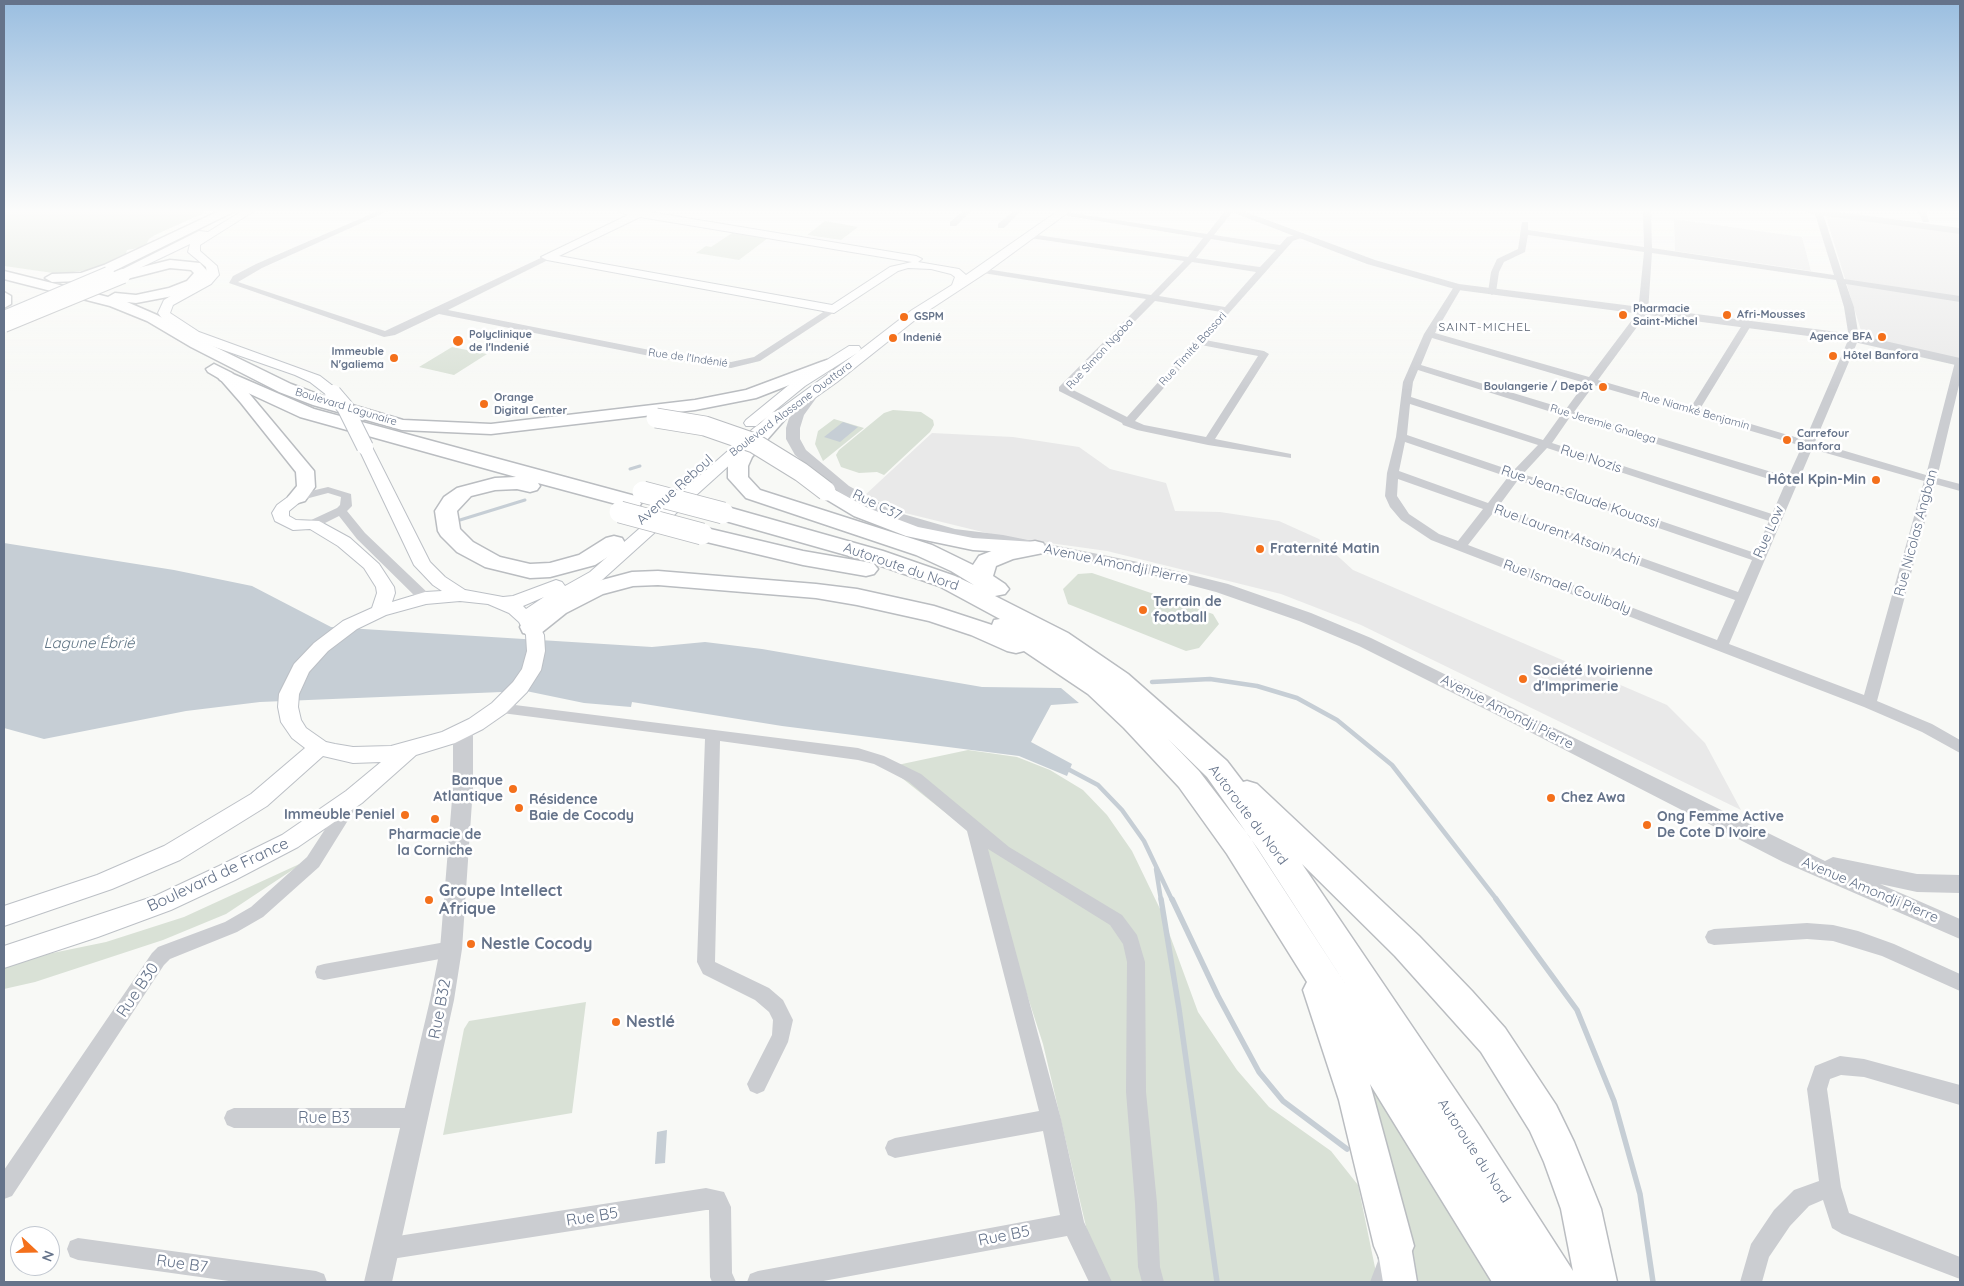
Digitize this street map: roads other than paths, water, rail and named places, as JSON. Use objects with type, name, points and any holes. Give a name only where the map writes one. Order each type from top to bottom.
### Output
[{"type":"highway","points":[[4,271],[63,279],[100,271]]},
{"type":"highway","points":[[4,324],[116,275],[134,271]]},
{"type":"highway","points":[[68,289],[127,299],[142,298],[182,289],[199,279],[201,271]]},
{"type":"highway","name":"Boulevard Lagunaire","points":[[4,275],[68,289],[115,303],[168,326],[197,344],[285,388],[319,400],[533,463],[631,502]]},
{"type":"highway","name":"Boulevard Lagunaire","points":[[4,285],[60,298],[113,314],[137,325],[226,376],[307,413],[631,502]]},
{"type":"highway","points":[[4,296],[4,304]]},
{"type":"highway","points":[[168,326],[194,335]]},
{"type":"highway","points":[[402,425],[491,429],[721,401],[771,387],[826,365]]},
{"type":"highway","points":[[226,376],[305,471],[306,487],[298,497]]},
{"type":"highway","points":[[777,417],[743,455],[738,466],[738,478],[753,494],[766,500],[924,550],[959,566],[1020,606],[1059,639]]},
{"type":"highway","points":[[576,418],[656,418],[705,426],[754,443],[861,512],[913,532],[973,544],[1035,548]]},
{"type":"highway","points":[[614,543],[593,556],[571,566],[530,571],[493,562],[465,547],[449,531],[446,511],[452,502],[464,492],[494,484],[517,483],[631,502],[713,524]]},
{"type":"highway","points":[[631,502],[713,524]]},
{"type":"highway","name":"Autoroute du Nord","points":[[713,524],[803,558],[866,569],[932,592],[966,607],[1026,640],[1067,666],[1097,688],[1134,721],[1189,779],[1238,845],[1516,1282]]},
{"type":"highway","name":"Autoroute du Nord","points":[[713,524],[875,556],[947,580],[1059,639],[1119,680],[1217,769],[1269,840],[1349,959],[1557,1282]]},
{"type":"highway","points":[[983,581],[980,574],[981,568],[987,561],[1007,553],[1035,548]]},
{"type":"highway","points":[[531,627],[557,608],[595,589],[632,579],[658,578],[816,591],[893,604],[934,614],[980,629],[1067,666]]},
{"type":"highway","points":[[1217,769],[1260,802],[1407,946],[1493,1040],[1520,1078],[1562,1155],[1586,1229],[1596,1282]]},
{"type":"highway","points":[[1303,946],[1357,1100],[1394,1246]]},
{"type":"main road","points":[[116,275],[124,271]]},
{"type":"main road","points":[[4,317],[124,271]]},
{"type":"main road","points":[[212,271],[213,275],[198,287],[175,298],[164,309],[167,317],[194,335],[315,378],[333,393],[345,408],[422,565],[439,581],[460,595]]},
{"type":"main road","points":[[625,271],[834,309]]},
{"type":"main road","name":"Rue de l'Indénié","points":[[834,309],[898,271]]},
{"type":"main road","points":[[953,271],[960,274],[961,279],[957,287]]},
{"type":"main road","name":"Boulevard Alassane Ouattara","points":[[531,627],[542,606],[596,576],[740,446],[916,314],[982,271]]},
{"type":"main road","name":"Avenue Reboul","points":[[503,603],[525,599],[570,579],[596,560],[776,401],[826,365],[916,314]]},
{"type":"main road","points":[[298,497],[283,508],[281,518],[293,525],[313,524],[344,542],[370,564],[385,587],[386,593],[380,611]]},
{"type":"main road","points":[[460,595],[476,596],[503,603],[531,627],[536,651],[534,661],[526,678],[506,702],[463,731],[409,751],[353,755],[319,747],[299,733],[291,722],[288,707],[289,694],[294,680],[310,657],[334,636],[362,619],[380,611],[425,598],[460,595]]},
{"type":"main road","points":[[4,916],[104,882],[172,852],[218,827],[259,800],[319,747]]},
{"type":"main road","name":"Boulevard de France","points":[[4,957],[98,928],[171,899],[290,841],[354,797],[409,751]]},
{"type":"main road","points":[[1394,1246],[1400,1282]]},
{"type":"street","points":[[249,271],[236,278],[233,283],[384,334],[392,333],[519,271]]},
{"type":"street","points":[[990,271],[1228,310]]},
{"type":"street","name":"Rue Simon Ngoba","points":[[1180,271],[1063,389],[1127,423],[1164,434],[1287,456]]},
{"type":"street","name":"Rue Timité Bassori","points":[[1127,423],[1261,271]]},
{"type":"street","points":[[1398,271],[1458,287],[1492,292],[1854,338],[1960,362]]},
{"type":"street","points":[[1492,292],[1495,271]]},
{"type":"street","points":[[1460,547],[1516,475],[1545,444],[1569,414],[1643,312],[1646,271]]},
{"type":"street","points":[[1788,271],[1960,299]]},
{"type":"street","points":[[1838,271],[1849,307],[1854,338]]},
{"type":"street","name":"Rue Ismael Coulibaly","points":[[1458,287],[1429,334],[1408,382],[1401,437],[1392,473],[1391,496],[1396,507],[1405,517],[1435,537],[1722,645],[1869,703],[1927,728],[1960,748]]},
{"type":"street","name":"Rue de l'Indénié","points":[[438,311],[476,317],[670,357],[731,365],[744,363],[768,353],[834,309]]},
{"type":"street","points":[[1694,411],[1747,324]]},
{"type":"street","name":"Rue Niamké Benjamin","points":[[1429,334],[1960,488]]},
{"type":"street","name":"Rue Low","points":[[1722,645],[1832,383],[1854,338]]},
{"type":"street","points":[[1199,342],[1264,354],[1208,442]]},
{"type":"street","name":"Rue Nicolas Angban","points":[[1869,703],[1931,479],[1960,362]]},
{"type":"street","name":"Rue Jeremie Gnalega","points":[[1415,366],[1791,482]]},
{"type":"street","name":"Rue C37","points":[[816,390],[798,415],[793,428],[793,438],[800,452],[831,479],[873,506],[914,522],[954,533],[1003,540],[1035,548]]},
{"type":"street","name":"Rue Nozis","points":[[1406,399],[1775,519]]},
{"type":"street","name":"Rue Jean-Claude Kouassi","points":[[1401,437],[1758,558]]},
{"type":"street","name":"Rue Laurent Atsain Achi","points":[[1392,473],[1741,598]]},
{"type":"street","points":[[298,497],[328,490],[342,493],[348,501],[341,511],[313,524]]},
{"type":"street","points":[[341,511],[362,536],[425,598]]},
{"type":"street","name":"Avenue Amondji Pierre","points":[[1035,548],[1148,569],[1203,583],[1272,605],[1341,631],[1498,706],[1791,856],[1960,928]]},
{"type":"street","points":[[506,702],[525,710],[858,754],[879,760],[915,778],[976,830],[1029,869],[1096,906],[1116,920],[1131,941],[1136,962],[1136,1092],[1146,1203],[1149,1267],[1153,1282]]},
{"type":"street","name":"Rue B32","points":[[378,1282],[442,1000],[451,949],[463,787],[463,731]]},
{"type":"street","points":[[713,736],[706,962],[709,968],[762,994],[776,1006],[783,1020],[781,1036],[757,1084]]},
{"type":"street","name":"Rue B30","points":[[4,1188],[158,959],[172,950],[231,927],[257,912],[313,862],[354,797]]},
{"type":"street","points":[[976,830],[1051,1119],[1073,1224],[1101,1282]]},
{"type":"street","points":[[1791,856],[1917,883],[1960,884]]},
{"type":"street","points":[[1714,937],[1806,931],[1832,933],[1858,939],[1888,950],[1960,983]]},
{"type":"street","points":[[324,972],[451,949]]},
{"type":"street","points":[[1960,1095],[1864,1068],[1840,1065],[1822,1073],[1817,1089],[1830,1187],[1840,1220],[1850,1226],[1960,1268]]},
{"type":"street","name":"Rue B3","points":[[234,1118],[415,1118]]},
{"type":"street","points":[[895,1148],[1051,1119]]},
{"type":"street","points":[[1751,1282],[1759,1252],[1782,1218],[1802,1198],[1830,1187]]},
{"type":"street","name":"Rue B5","points":[[385,1249],[706,1199],[716,1200],[720,1207],[721,1277],[724,1282]]},
{"type":"street","name":"Rue B5","points":[[758,1282],[1073,1224]]},
{"type":"street","points":[[1381,1282],[1394,1246]]},
{"type":"street","name":"Rue B7","points":[[78,1249],[316,1282]]},
{"type":"water","points":[[843,422],[858,427],[840,442],[824,437]]},
{"type":"water","name":"Lagune Ébrié","points":[[4,543],[174,570],[252,586],[331,627],[652,647],[705,642],[762,649],[982,687],[1061,688],[1079,703],[1051,705],[1031,742],[1072,764],[1067,776],[1019,756],[782,726],[632,702],[631,707],[584,703],[526,691],[260,702],[186,711],[44,739],[4,728]]},
{"type":"water","points":[[667,1130],[665,1163],[655,1164],[657,1132]]},
{"type":"waterway","points":[[630,469],[640,466]]},
{"type":"waterway","points":[[460,520],[525,500]]},
{"type":"waterway","points":[[1152,682],[1210,679],[1257,686],[1297,698],[1337,720],[1392,765],[1497,900]]},
{"type":"waterway","points":[[1066,768],[1098,785],[1122,810],[1144,841],[1172,900]]},
{"type":"waterway","points":[[1156,869],[1161,900]]},
{"type":"waterway","points":[[1161,899],[1179,1009],[1217,1282]]},
{"type":"waterway","points":[[1172,899],[1218,996],[1259,1072],[1283,1101],[1347,1149]]},
{"type":"waterway","points":[[1496,899],[1577,1010],[1614,1101],[1640,1194],[1653,1282]]},
{"type":"place","name":"Pharmacie Saint-Michel","points":[[1623,315]]},
{"type":"place","name":"Afri-Mousses","points":[[1727,315]]},
{"type":"place","name":"GSPM","points":[[904,317]]},
{"type":"place","name":"Agence BFA","points":[[1882,337]]},
{"type":"place","name":"Indenié","points":[[893,338]]},
{"type":"place","name":"Polyclinique de l'Indenié","points":[[458,341]]},
{"type":"place","name":"Hôtel Banfora","points":[[1833,356]]},
{"type":"place","name":"Immeuble N'galiema","points":[[394,358]]},
{"type":"place","name":"Boulangerie / Depôt","points":[[1603,387]]},
{"type":"place","name":"Orange Digital Center","points":[[484,404]]},
{"type":"place","name":"Carrefour Banfora","points":[[1787,440]]},
{"type":"place","name":"Hôtel Kpin-Min","points":[[1876,480]]},
{"type":"place","name":"Fraternité Matin","points":[[1260,549]]},
{"type":"place","name":"Terrain de football","points":[[1143,610]]},
{"type":"place","name":"Société Ivoirienne d'Imprimerie","points":[[1523,679]]},
{"type":"place","name":"Banque Atlantique","points":[[513,789]]},
{"type":"place","name":"Chez Awa","points":[[1551,798]]},
{"type":"place","name":"Résidence Baie de Cocody","points":[[519,808]]},
{"type":"place","name":"Immeuble Peniel","points":[[405,815]]},
{"type":"place","name":"Pharmacie de la Corniche","points":[[435,819]]},
{"type":"place","name":"Ong Femme Active De Cote D Ivoire","points":[[1647,825]]},
{"type":"place","name":"Groupe Intellect Afrique","points":[[429,900]]},
{"type":"place","name":"Nestle Cocody","points":[[471,944]]},
{"type":"place","name":"Nestlé","points":[[616,1022]]},
{"type":"district","name":"SAINT-MICHEL","points":[[1485,327]]}]
